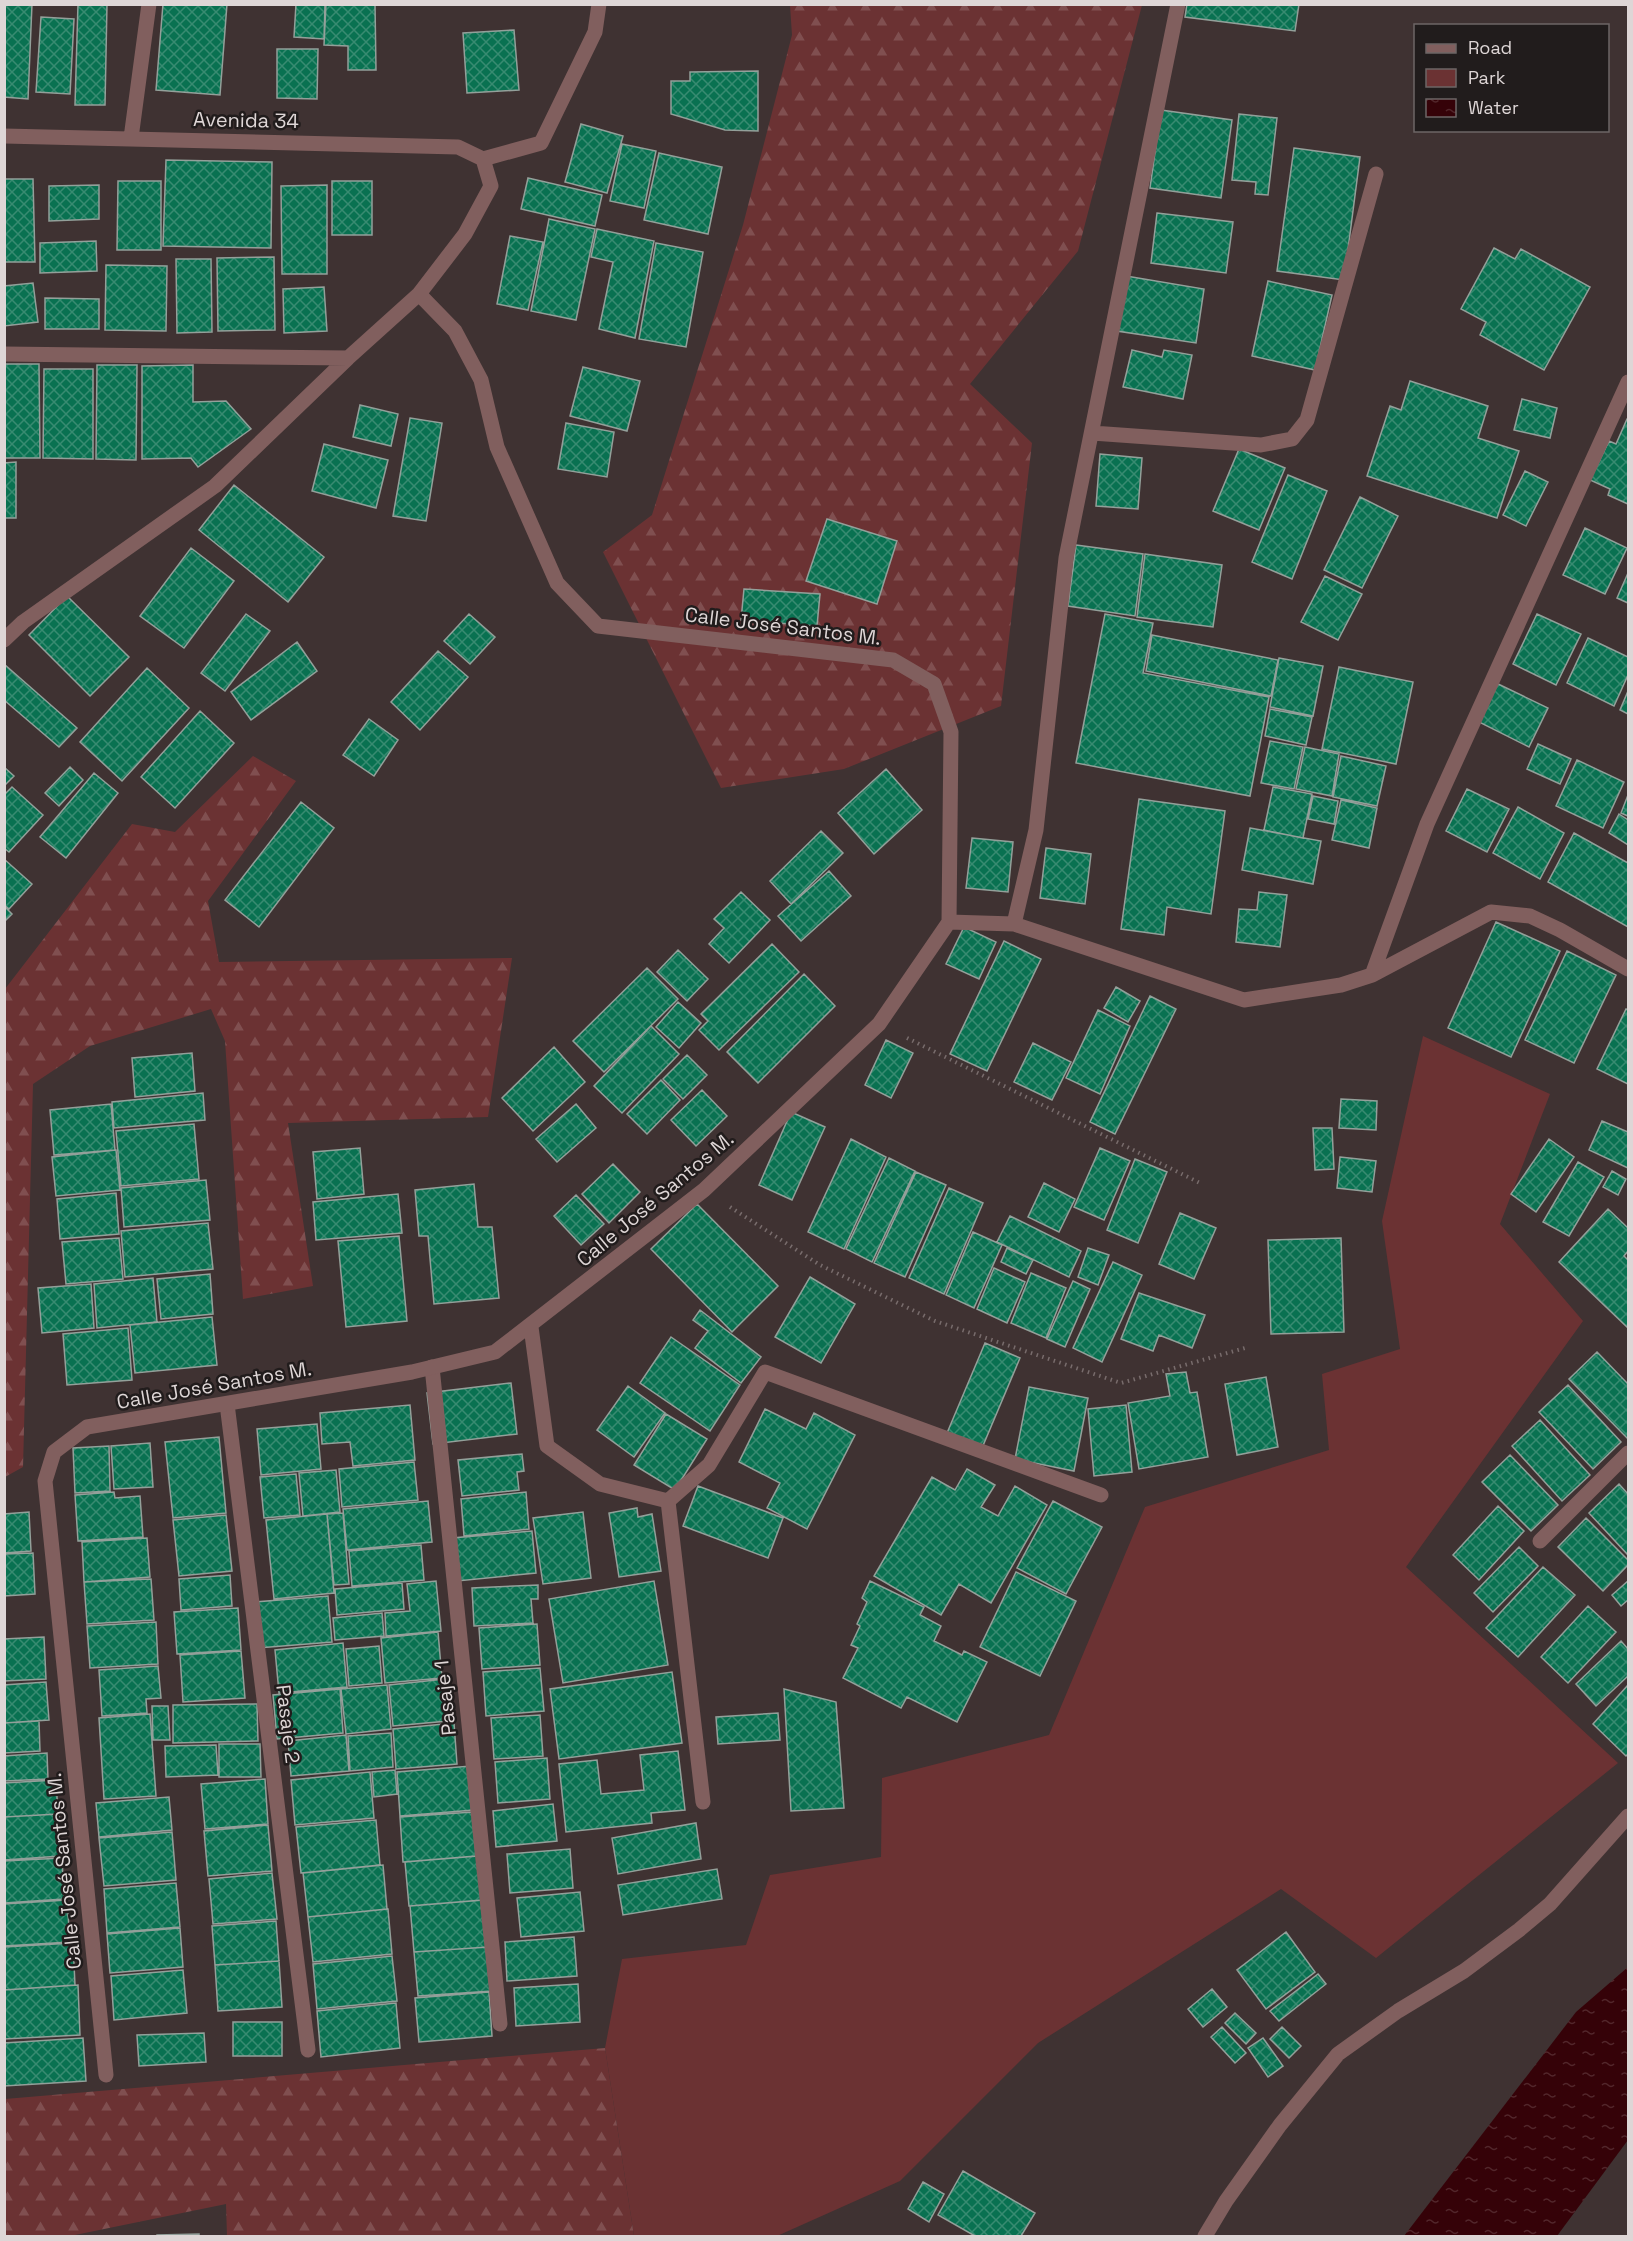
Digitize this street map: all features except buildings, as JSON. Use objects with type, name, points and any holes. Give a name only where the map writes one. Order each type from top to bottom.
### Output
[{"type":"street","points":[[131,138],[149,4]]},
{"type":"street","points":[[4,640],[23,622],[215,486],[348,358],[419,294],[465,234],[491,186],[483,159],[541,143],[595,32],[599,4]]},
{"type":"street","points":[[1014,924],[1036,831],[1066,558],[1178,4]]},
{"type":"street","name":"Avenida 34","points":[[4,135],[458,147],[483,159]]},
{"type":"street","points":[[1092,433],[1261,445],[1292,439],[1307,420],[1376,174]]},
{"type":"street","name":"Calle José Santos M.","points":[[106,2075],[45,1481],[54,1452],[87,1427],[432,1367],[495,1352],[531,1327],[704,1190],[879,1024],[949,922],[951,732],[934,684],[893,660],[598,626],[557,583],[498,447],[481,380],[455,331],[419,294]]},
{"type":"street","points":[[4,354],[348,358]]},
{"type":"street","points":[[1372,975],[1427,824],[1629,382]]},
{"type":"street","points":[[949,922],[1014,924],[1244,1000],[1341,985],[1372,975],[1491,912],[1530,916],[1560,930],[1629,969]]},
{"type":"street","points":[[531,1327],[547,1446],[600,1484],[668,1501]]},
{"type":"street","name":"Pasaje 1","points":[[432,1367],[500,2024]]},
{"type":"street","points":[[668,1501],[709,1465],[765,1372],[1101,1495]]},
{"type":"street","name":"Pasaje 2","points":[[227,1404],[308,2050]]},
{"type":"street","points":[[1540,1541],[1629,1454]]},
{"type":"street","points":[[668,1501],[703,1802]]},
{"type":"street","points":[[1205,2236],[1226,2201],[1280,2125],[1338,2054],[1398,2011],[1464,1971],[1519,1930],[1550,1904],[1629,1816]]},
{"type":"path","points":[[879,1024],[1202,1184]]},
{"type":"path","points":[[704,1190],[820,1265],[935,1321],[1121,1383],[1245,1348]]},
{"type":"green space","points":[[790,5],[1142,5],[1078,251],[970,384],[1032,443],[1001,706],[844,769],[721,788],[603,552],[652,515],[743,225],[792,35]]},
{"type":"green space","points":[[253,756],[296,781],[208,901],[219,962],[512,958],[488,1117],[288,1123],[313,1286],[243,1299],[225,1041],[211,1009],[90,1046],[33,1084],[23,1467],[5,1477],[5,989],[132,824],[175,832]]},
{"type":"green space","points":[[1423,1036],[1550,1094],[1500,1224],[1583,1321],[1406,1567],[1618,1763],[1376,1958],[1281,1889],[1038,2043],[900,2181],[777,2236],[634,2236],[605,2048],[622,1959],[746,1945],[770,1875],[881,1857],[882,1778],[1049,1735],[1145,1507],[1329,1450],[1322,1374],[1400,1349],[1382,1221]]},
{"type":"green space","points":[[605,2048],[634,2236],[227,2236],[226,2204],[70,2236],[5,2236],[5,2099]]},
{"type":"water","points":[[1628,1967],[1628,2140],[1557,2236],[1404,2236],[1576,2012]]}]
